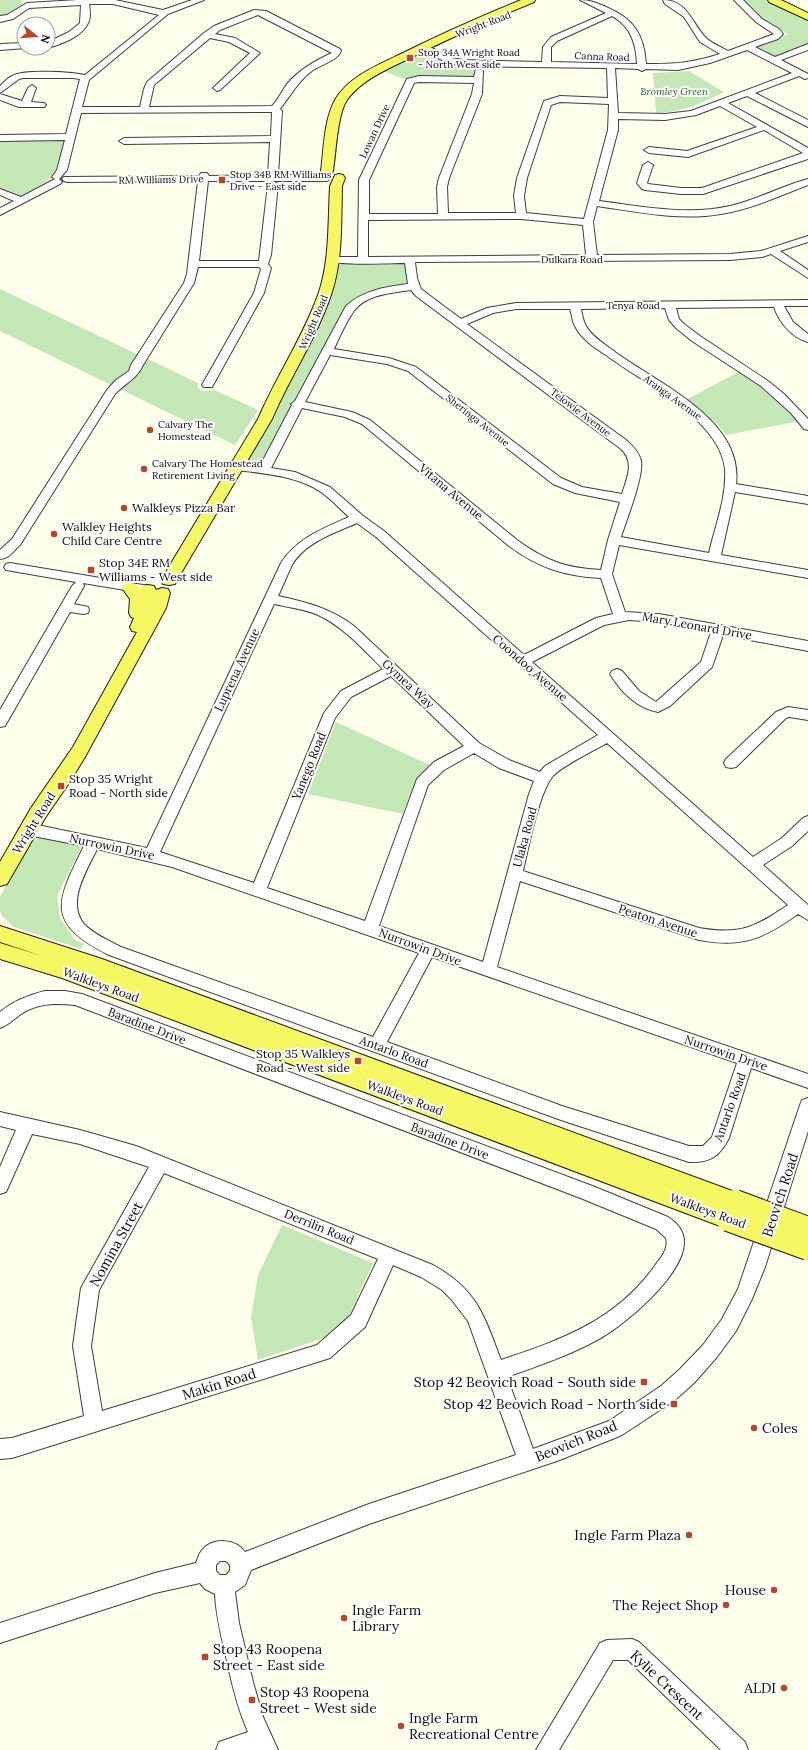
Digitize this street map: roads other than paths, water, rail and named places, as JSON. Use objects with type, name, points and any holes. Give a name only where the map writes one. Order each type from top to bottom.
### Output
[{"type":"main road","name":"Wright Road","points":[[119,678],[130,643],[144,613],[146,595],[170,566],[214,487],[247,450],[265,419],[268,410],[311,329],[325,294],[333,260],[334,226],[329,201],[331,187],[330,175],[333,158],[338,144],[337,113],[344,96],[359,81],[386,65],[458,30],[530,0]]},
{"type":"main road","name":"Wright Road","points":[[444,38],[465,33],[544,0]]},
{"type":"main road","points":[[773,0],[808,17]]},
{"type":"main road","name":"Wright Road","points":[[0,879],[28,829],[69,768],[119,678],[123,674],[158,608],[155,586]]},
{"type":"main road","points":[[130,588],[139,598],[140,603],[131,634],[130,643]]},
{"type":"main road","name":"Wright Road","points":[[0,859],[32,807],[59,776],[69,768]]},
{"type":"main road","name":"Walkleys Road","points":[[2,943],[96,982],[731,1210],[808,1229]]},
{"type":"main road","name":"Walkleys Road","points":[[731,1210],[808,1248]]},
{"type":"street","points":[[0,19],[10,17],[27,6],[85,2],[112,2],[164,13],[200,0]]},
{"type":"street","points":[[667,0],[687,15],[703,40],[727,54]]},
{"type":"street","name":"Canna Road","points":[[423,47],[454,62],[479,64],[642,68],[686,66],[749,47],[775,37],[778,34],[776,30],[759,20],[738,0]]},
{"type":"street","points":[[588,1],[628,22],[636,33],[641,54],[642,68]]},
{"type":"street","points":[[56,42],[67,38],[84,25],[86,18],[85,2]]},
{"type":"street","points":[[61,177],[83,83],[87,78],[164,15],[164,13]]},
{"type":"street","points":[[77,110],[275,109],[280,104],[284,94],[294,81],[316,64],[336,54],[336,51],[264,13],[252,13],[217,28],[150,84],[144,109]]},
{"type":"street","points":[[546,65],[547,47],[552,41],[571,30],[613,13]]},
{"type":"street","points":[[207,35],[232,40],[256,53],[217,88]]},
{"type":"street","points":[[0,47],[16,46]]},
{"type":"street","points":[[749,47],[804,76]]},
{"type":"street","points":[[774,60],[808,47]]},
{"type":"street","points":[[443,216],[442,187],[444,178],[474,102],[479,64]]},
{"type":"street","points":[[592,259],[588,222],[611,138],[614,116],[611,67]]},
{"type":"street","points":[[0,90],[16,77],[23,76],[73,75],[87,78]]},
{"type":"street","points":[[614,116],[676,116],[696,112],[749,93],[804,76]]},
{"type":"street","name":"Lowan Drive","points":[[363,260],[364,184],[366,176],[410,81],[419,79],[478,80]]},
{"type":"street","points":[[25,104],[32,88]]},
{"type":"street","points":[[749,93],[808,124]]},
{"type":"street","points":[[0,97],[19,104],[41,105]]},
{"type":"street","points":[[521,216],[519,196],[522,178],[548,103],[560,99],[612,101]]},
{"type":"street","points":[[633,190],[645,187],[681,191],[703,191],[805,157],[808,153],[799,146],[721,103]]},
{"type":"street","points":[[262,264],[265,262],[275,184],[275,139],[277,111],[275,109]]},
{"type":"street","points":[[635,168],[649,157],[688,154],[765,128]]},
{"type":"street","points":[[0,138],[70,137]]},
{"type":"street","points":[[124,141],[275,139]]},
{"type":"street","points":[[645,187],[642,183],[649,157]]},
{"type":"street","name":"RM Williams Drive","points":[[0,212],[61,177],[204,177],[275,184],[330,175]]},
{"type":"street","points":[[5,563],[16,542],[111,392],[120,382],[134,373],[140,359],[189,283],[192,274],[204,177]]},
{"type":"street","points":[[593,203],[672,212],[706,212],[734,207],[808,182]]},
{"type":"street","points":[[0,192],[20,200]]},
{"type":"street","points":[[363,216],[521,216],[588,222]]},
{"type":"street","name":"Dulkara Road","points":[[333,260],[739,257],[773,251],[808,239]]},
{"type":"street","points":[[773,251],[808,275]]},
{"type":"street","points":[[263,471],[297,404],[348,312],[356,303],[371,295],[413,286],[410,260]]},
{"type":"street","points":[[193,264],[262,264],[266,268],[259,293],[208,385]]},
{"type":"street","name":"Telowie Avenue","points":[[413,286],[420,294],[460,322],[628,448],[633,455],[636,466],[614,540],[606,574]]},
{"type":"street","name":"Tenya Road","points":[[460,322],[503,307],[808,303]]},
{"type":"street","points":[[778,304],[783,318],[788,326],[808,339]]},
{"type":"street","points":[[670,305],[674,320],[680,326],[766,384],[786,401],[808,427]]},
{"type":"street","name":"Aranga Avenue","points":[[575,306],[580,326],[588,336],[696,412],[712,427],[720,438],[728,456],[731,468],[730,487],[714,557]]},
{"type":"street","name":"Sheringa Avenue","points":[[326,351],[390,361],[412,370],[561,483],[579,490],[626,499]]},
{"type":"street","name":"Vitana Avenue","points":[[297,404],[348,414],[366,422],[518,547],[538,561],[569,571],[606,574]]},
{"type":"street","name":"Coondoo Avenue","points":[[233,465],[291,475],[315,484],[332,495],[358,518],[380,534],[803,910]]},
{"type":"street","points":[[730,487],[808,500]]},
{"type":"street","name":"Luprena Avenue","points":[[151,855],[287,563],[299,547],[312,539],[358,518]]},
{"type":"street","points":[[614,540],[808,574]]},
{"type":"street","points":[[5,563],[24,563],[155,586]]},
{"type":"street","points":[[5,563],[130,588],[155,586]]},
{"type":"street","points":[[606,574],[620,616]]},
{"type":"street","points":[[0,722],[78,586]]},
{"type":"street","name":"Gymea Way","points":[[270,599],[313,608],[332,616],[349,629],[474,747],[504,764],[542,779]]},
{"type":"street","points":[[66,607],[83,610]]},
{"type":"street","name":"Mary Leonard Drive","points":[[523,661],[596,623],[620,616],[649,617],[808,646]]},
{"type":"street","points":[[617,674],[626,687],[648,705],[658,707],[665,703],[707,664],[718,630]]},
{"type":"street","name":"Yanego Road","points":[[258,890],[329,716],[346,694],[392,670]]},
{"type":"street","points":[[731,763],[781,715],[788,712],[808,715]]},
{"type":"street","name":"Ulaka Road","points":[[488,971],[536,794],[542,779],[556,765],[608,736]]},
{"type":"street","points":[[370,929],[422,784],[430,772],[442,763],[474,747]]},
{"type":"street","points":[[752,865],[786,842],[808,822]]},
{"type":"street","name":"Nurrowin Drive","points":[[28,829],[151,855],[258,890],[808,1081]]},
{"type":"street","name":"Antarlo Road","points":[[93,843],[71,889],[68,903],[69,912],[74,923],[87,937],[115,951],[586,1122],[678,1151],[695,1155],[707,1153],[717,1146],[746,1060]]},
{"type":"street","name":"Peaton Avenue","points":[[515,874],[699,934],[719,938],[736,938],[754,934],[777,921],[803,910]]},
{"type":"street","points":[[377,1045],[428,950]]},
{"type":"street","name":"Baradine Drive","points":[[0,1021],[17,1008],[35,999],[58,996],[76,999],[588,1193],[662,1223],[672,1230],[676,1240],[672,1255],[660,1276],[629,1309],[604,1327],[579,1342],[560,1350],[496,1371]]},
{"type":"street","name":"Beovich Road","points":[[240,1564],[369,1514],[557,1451],[615,1428],[668,1393],[687,1376],[710,1351],[729,1325],[739,1307],[752,1278],[804,1134],[808,1105]]},
{"type":"street","name":"Derrilin Road","points":[[0,1119],[110,1146],[160,1164],[389,1255],[448,1283],[463,1298],[475,1316],[528,1461]]},
{"type":"street","points":[[0,1186],[27,1125]]},
{"type":"street","name":"Nomina Street","points":[[94,1422],[82,1346],[90,1288],[160,1164]]},
{"type":"street","name":"Makin Road","points":[[0,1449],[12,1448],[323,1352],[358,1321],[389,1255]]},
{"type":"street","points":[[223,1550],[235,1554],[240,1564],[239,1573],[236,1579],[225,1586],[212,1583],[207,1577],[206,1571],[207,1562],[211,1556],[216,1552],[223,1550]]},
{"type":"street","points":[[0,1634],[148,1585],[179,1576],[206,1571]]},
{"type":"street","points":[[225,1586],[225,1606],[246,1700],[264,1744],[227,1750]]},
{"type":"street","name":"Kylie Crescent","points":[[547,1750],[607,1650],[632,1649],[737,1750]]},
{"type":"place","name":"Stop 34A Wright Road - North West side","points":[[410,58]]},
{"type":"place","name":"Stop 34B RM Williams Drive - East side","points":[[222,180]]},
{"type":"place","name":"Calvary The Homestead","points":[[150,430]]},
{"type":"place","name":"Calvary The Homestead Retirement Living","points":[[144,469]]},
{"type":"place","name":"Walkleys Pizza Bar","points":[[124,508]]},
{"type":"place","name":"Walkley Heights Child Care Centre","points":[[54,534]]},
{"type":"place","name":"Stop 34E RM Williams - West side","points":[[91,570]]},
{"type":"place","name":"Stop 35 Wright Road - North side","points":[[61,786]]},
{"type":"place","name":"Stop 35 Walkleys Road - West side","points":[[358,1061]]},
{"type":"place","name":"Stop 42 Beovich Road - South side","points":[[644,1382]]},
{"type":"place","name":"Stop 42 Beovich Road - North side","points":[[674,1404]]},
{"type":"place","name":"Coles","points":[[754,1428]]},
{"type":"place","name":"Ingle Farm Plaza","points":[[689,1535]]},
{"type":"place","name":"House","points":[[774,1590]]},
{"type":"place","name":"The Reject Shop","points":[[726,1605]]},
{"type":"place","name":"Ingle Farm Library","points":[[344,1618]]},
{"type":"place","name":"Stop 43 Roopena Street - East side","points":[[205,1657]]},
{"type":"place","name":"ALDI","points":[[784,1688]]},
{"type":"place","name":"Stop 43 Roopena Street - West side","points":[[252,1700]]},
{"type":"place","name":"Ingle Farm Recreational Centre","points":[[401,1726]]},
{"type":"park label","name":"Bromley Green","points":[[674,91]]}]
